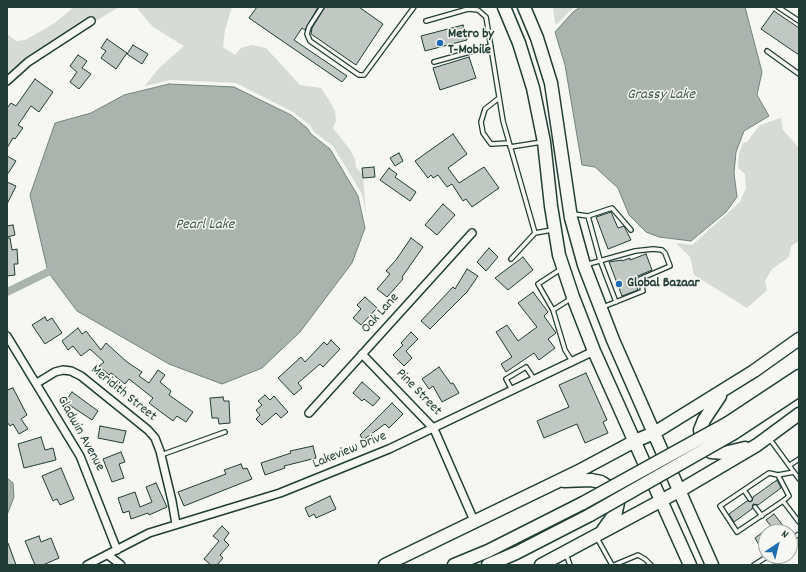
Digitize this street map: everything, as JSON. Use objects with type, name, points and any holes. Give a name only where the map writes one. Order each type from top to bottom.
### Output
[{"type":"main road","points":[[504,7],[519,43],[533,88],[544,142],[555,229],[563,267],[594,351],[690,565]]},
{"type":"main road","points":[[524,7],[537,38],[550,83],[571,214],[584,265],[600,308],[712,565]]},
{"type":"main road","points":[[385,565],[559,481],[635,441],[654,433],[726,388],[799,339]]},
{"type":"main road","points":[[488,565],[516,553],[590,515],[731,428],[799,376]]},
{"type":"main road","points":[[726,388],[712,405],[704,420],[700,430],[703,442],[711,452],[724,453],[756,446]]},
{"type":"main road","points":[[454,565],[488,551],[731,428],[799,390]]},
{"type":"main road","points":[[541,565],[680,491],[756,446],[799,414]]},
{"type":"main road","points":[[559,481],[591,480],[601,482],[617,492],[619,498],[616,512],[612,520],[596,537]]},
{"type":"street","points":[[7,81],[28,62],[91,21]]},
{"type":"street","points":[[544,142],[560,139]]},
{"type":"street","name":"Oak Lane","points":[[309,413],[472,233]]},
{"type":"street","name":"Gladwin Avenue","points":[[7,336],[80,456],[117,550]]},
{"type":"street","name":"Lakeview Drive","points":[[88,565],[149,533],[306,483],[389,450],[594,351]]},
{"type":"street","name":"Pine Street","points":[[362,354],[434,429],[475,522]]},
{"type":"street","name":"Meridith Street","points":[[36,384],[55,372],[63,370],[71,371],[81,376],[148,430],[155,438],[161,455],[176,524]]},
{"type":"street","points":[[108,555],[121,565]]},
{"type":"lane","points":[[322,7],[309,27],[307,34],[310,41],[359,75],[364,75],[414,7]]},
{"type":"lane","points":[[778,7],[799,21]]},
{"type":"lane","points":[[426,21],[468,9],[478,10],[486,17],[499,98],[509,145],[535,233]]},
{"type":"lane","points":[[434,62],[491,46]]},
{"type":"lane","points":[[766,51],[799,74]]},
{"type":"lane","points":[[499,98],[485,109],[481,122],[483,133],[491,144],[509,145],[544,142]]},
{"type":"lane","points":[[571,214],[588,216],[612,208],[631,230]]},
{"type":"lane","points":[[588,216],[600,260],[616,302]]},
{"type":"lane","points":[[511,259],[535,233],[555,229]]},
{"type":"lane","points":[[584,265],[635,251],[654,249],[665,252],[670,266],[640,279],[643,291],[600,308]]},
{"type":"lane","points":[[563,267],[538,284],[553,310],[565,350],[572,362]]},
{"type":"lane","points":[[553,310],[573,297]]},
{"type":"lane","points":[[513,390],[506,379],[526,367],[535,380]]},
{"type":"lane","points":[[161,455],[175,452],[215,434],[224,432]]},
{"type":"lane","points":[[768,437],[799,479]]},
{"type":"lane","points":[[790,465],[799,459]]},
{"type":"lane","points":[[778,475],[789,496],[784,501],[737,532],[720,506],[769,473],[778,475],[794,472]]},
{"type":"lane","points":[[744,490],[750,499]]},
{"type":"lane","points":[[784,501],[799,522]]},
{"type":"lane","points":[[755,507],[762,516]]},
{"type":"lane","points":[[596,537],[613,565],[638,555],[645,559],[650,565]]},
{"type":"lane","points":[[566,553],[570,565]]},
{"type":"shaded area","points":[[74,7],[119,7],[96,21],[93,15],[27,58],[7,75],[7,34],[16,41],[25,40],[55,23]]},
{"type":"shaded area","points":[[136,7],[232,7],[225,30],[223,47],[235,55],[241,48],[252,45],[266,48],[300,85],[321,88],[329,100],[335,111],[336,121],[333,128],[351,151],[356,167],[363,175],[366,214],[362,194],[333,146],[314,132],[310,125],[293,112],[236,83],[170,80],[145,86],[159,68],[184,46],[153,27]]},
{"type":"shaded area","points":[[553,7],[574,7],[557,24],[555,23]]},
{"type":"shaded area","points":[[781,118],[783,130],[799,148],[799,241],[791,246],[789,257],[772,269],[765,281],[767,290],[747,308],[694,275],[690,257],[676,243],[692,245],[740,202],[746,188],[745,174],[738,168],[739,153],[743,143],[747,142],[760,125]]},
{"type":"water","name":"Grassy Lake","points":[[580,7],[745,7],[762,72],[757,95],[769,116],[744,131],[736,152],[734,173],[737,197],[726,212],[691,241],[659,237],[646,232],[629,215],[618,188],[595,167],[582,165],[565,65],[555,32],[573,12]]},
{"type":"water","name":"Pearl Lake","points":[[169,84],[234,87],[291,115],[330,149],[358,196],[365,228],[352,263],[300,332],[262,368],[222,384],[169,364],[77,311],[48,272],[30,195],[55,123],[91,113],[124,95]]},
{"type":"water","points":[[7,478],[13,483],[14,497],[7,515]]},
{"type":"building","points":[[257,7],[318,7],[305,30],[302,28],[294,40],[347,76],[342,82],[249,18]]},
{"type":"building","points":[[325,7],[359,7],[383,24],[356,65],[311,34],[312,28]]},
{"type":"building","points":[[774,11],[799,28],[799,55],[761,29]]},
{"type":"building","points":[[463,25],[467,40],[425,51],[421,36]]},
{"type":"building","points":[[107,39],[127,53],[116,69],[101,58],[106,51],[101,48]]},
{"type":"building","points":[[133,45],[148,54],[142,64],[127,54]]},
{"type":"building","points":[[78,55],[87,61],[82,68],[91,74],[79,89],[70,82],[77,72],[70,66]]},
{"type":"building","points":[[469,57],[476,78],[440,90],[433,68]]},
{"type":"building","points":[[35,79],[53,92],[39,112],[31,106],[18,125],[23,128],[15,139],[13,138],[7,148],[7,108],[11,103],[16,106]]},
{"type":"building","points":[[453,134],[467,154],[448,168],[459,183],[484,167],[499,188],[472,207],[466,199],[463,201],[452,184],[447,187],[438,175],[433,178],[431,175],[428,178],[415,161]]},
{"type":"building","points":[[399,153],[403,161],[395,166],[390,158]]},
{"type":"building","points":[[7,156],[16,161],[7,175]]},
{"type":"building","points":[[374,167],[375,177],[363,178],[362,168]]},
{"type":"building","points":[[389,168],[397,174],[395,177],[416,192],[410,201],[380,180]]},
{"type":"building","points":[[7,182],[16,186],[7,204]]},
{"type":"building","points":[[443,204],[455,215],[437,235],[425,225]]},
{"type":"building","points":[[611,212],[618,228],[624,226],[631,240],[608,249],[596,217]]},
{"type":"building","points":[[13,225],[15,235],[7,237],[7,226]]},
{"type":"building","points":[[7,238],[10,238],[12,250],[17,249],[18,264],[14,264],[15,275],[7,276]]},
{"type":"building","points":[[411,238],[423,247],[402,277],[403,279],[387,297],[377,289],[390,274],[386,271],[396,260]]},
{"type":"building","points":[[489,248],[498,257],[486,271],[477,262]]},
{"type":"building","points":[[646,254],[652,270],[633,278],[638,290],[622,296],[609,262],[622,261],[630,258],[630,260]]},
{"type":"building","points":[[523,257],[533,270],[508,290],[495,278]]},
{"type":"building","points":[[467,269],[478,276],[467,292],[430,329],[421,321],[453,287],[455,289]]},
{"type":"building","points":[[533,292],[548,312],[544,316],[556,333],[548,339],[555,348],[539,360],[534,353],[506,372],[501,364],[512,357],[496,332],[507,325],[518,341],[537,327],[518,303]]},
{"type":"building","points":[[365,297],[377,308],[361,325],[353,318],[361,309],[357,305]]},
{"type":"building","points":[[45,317],[47,321],[52,318],[62,333],[45,344],[32,325]]},
{"type":"building","points":[[78,328],[82,334],[86,331],[101,350],[106,343],[127,362],[142,372],[139,376],[149,383],[158,370],[165,375],[160,382],[171,391],[169,395],[193,412],[186,422],[177,416],[173,421],[149,403],[153,398],[129,379],[125,384],[111,373],[109,375],[99,366],[104,362],[90,349],[81,356],[73,346],[68,350],[62,341]]},
{"type":"building","points":[[411,332],[418,339],[406,351],[412,358],[404,366],[393,355],[403,345],[401,343]]},
{"type":"building","points":[[331,340],[340,349],[323,367],[320,364],[298,383],[302,388],[294,395],[278,378],[301,357],[305,362],[324,342],[327,345]]},
{"type":"building","points":[[439,367],[451,384],[453,383],[459,393],[442,402],[433,386],[429,389],[422,379]]},
{"type":"building","points":[[586,373],[607,420],[603,422],[608,433],[585,443],[577,424],[544,438],[537,421],[569,407],[559,385]]},
{"type":"building","points":[[362,382],[380,398],[373,406],[364,399],[362,401],[353,393]]},
{"type":"building","points":[[13,388],[27,415],[21,419],[28,429],[19,434],[13,424],[10,426],[7,422],[7,390]]},
{"type":"building","points":[[72,392],[98,411],[92,420],[65,402]]},
{"type":"building","points":[[265,395],[270,400],[274,396],[288,412],[281,418],[276,413],[262,425],[256,419],[260,415],[256,410],[262,405],[258,401]]},
{"type":"building","points":[[223,397],[224,401],[229,401],[230,423],[219,424],[218,418],[212,418],[210,398]]},
{"type":"building","points":[[392,403],[403,414],[389,428],[385,424],[363,440],[360,435]]},
{"type":"building","points":[[100,426],[126,431],[123,443],[98,438]]},
{"type":"building","points":[[41,437],[45,450],[53,448],[56,460],[24,468],[18,444]]},
{"type":"building","points":[[313,446],[316,458],[284,466],[285,468],[265,475],[261,463],[291,453],[290,451]]},
{"type":"building","points":[[121,452],[125,462],[119,464],[124,478],[112,482],[103,459]]},
{"type":"building","points":[[241,464],[243,469],[247,468],[252,479],[184,506],[178,492],[226,474],[224,470]]},
{"type":"building","points":[[61,468],[74,499],[60,505],[57,499],[53,501],[42,476]]},
{"type":"building","points":[[777,480],[781,488],[758,505],[753,504],[752,509],[734,522],[729,514],[747,501],[752,501],[753,497]]},
{"type":"building","points":[[156,483],[167,507],[149,515],[148,513],[131,519],[129,511],[123,513],[118,498],[135,492],[140,507],[152,502],[146,487]]},
{"type":"building","points":[[330,496],[336,509],[316,518],[314,514],[309,517],[305,508]]},
{"type":"building","points":[[774,514],[782,524],[769,524],[766,520]]},
{"type":"building","points":[[222,526],[229,533],[224,540],[229,545],[220,555],[223,558],[217,565],[211,565],[204,559],[219,541],[213,536]]},
{"type":"building","points":[[39,536],[41,542],[51,538],[59,558],[43,565],[35,565],[25,541]]},
{"type":"building","points":[[758,536],[758,543],[755,538]]},
{"type":"building","points":[[8,543],[16,565],[7,565]]},
{"type":"waterway","points":[[7,292],[48,272]]},
{"type":"place","name":"Metro by T-Mobile","points":[[440,43]]},
{"type":"place","name":"Global Bazaar","points":[[619,284]]}]
